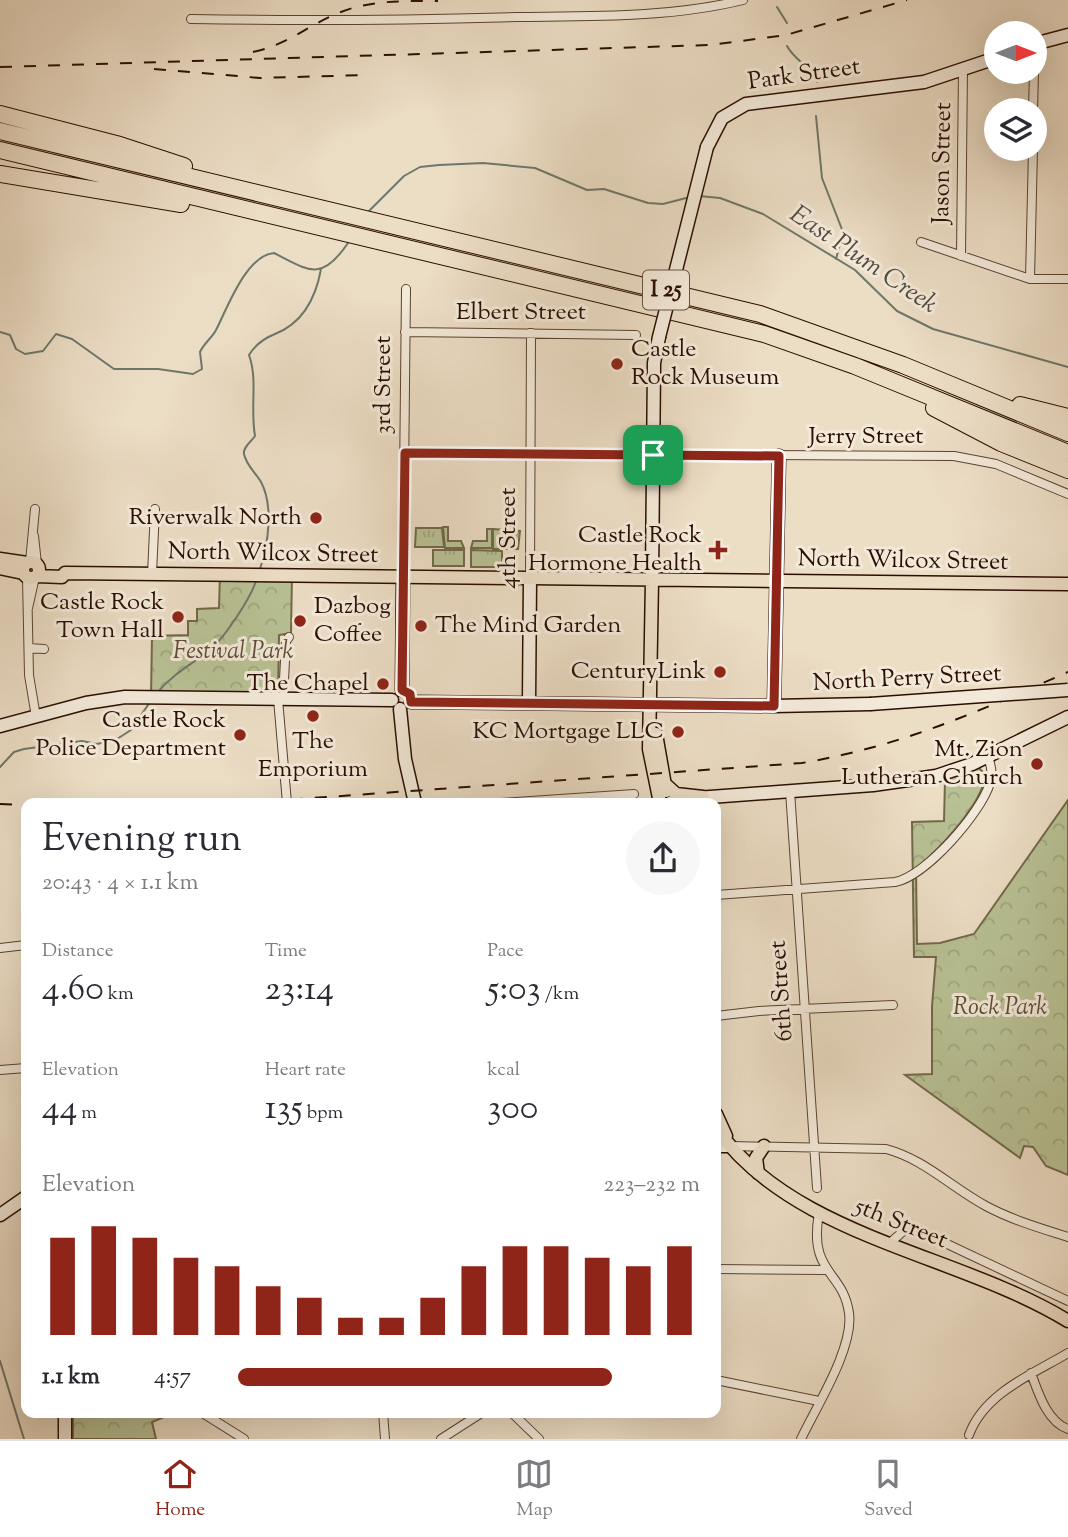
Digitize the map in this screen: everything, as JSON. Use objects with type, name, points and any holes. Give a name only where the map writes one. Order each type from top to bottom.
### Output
[{"type":"highway","points":[[0,114],[120,145],[265,195]]},
{"type":"highway","name":"I 25","points":[[0,131],[748,311],[805,328],[1068,433]]},
{"type":"highway","name":"I 25","points":[[0,150],[727,324],[855,366],[1068,453]]},
{"type":"highway","points":[[0,174],[297,222]]},
{"type":"highway","points":[[855,366],[1001,443],[1068,470]]},
{"type":"highway","points":[[931,377],[1068,417]]},
{"type":"main road","points":[[0,559],[32,570]]},
{"type":"main road","points":[[0,568],[32,570]]},
{"type":"main road","name":"North Wilcox Street","points":[[32,570],[62,577],[65,573],[239,574],[1068,584]]},
{"type":"main road","points":[[652,579],[652,705],[649,749],[659,798]]},
{"type":"main road","points":[[652,705],[668,798]]},
{"type":"main road","points":[[665,784],[676,794],[703,797]]},
{"type":"main road","name":"5th Street","points":[[721,1125],[730,1146]]},
{"type":"main road","name":"5th Street","points":[[721,1134],[758,1173],[786,1196],[819,1213],[1023,1296],[1068,1321]]},
{"type":"main road","points":[[758,1173],[756,1158],[764,1146]]},
{"type":"street","points":[[191,19],[356,22],[578,16],[673,12],[743,0]]},
{"type":"street","points":[[1047,40],[1068,34]]},
{"type":"street","name":"Park Street","points":[[653,455],[654,363],[659,337],[707,147],[722,118],[746,104],[924,82],[984,62]]},
{"type":"street","name":"Jason Street","points":[[961,256],[963,69]]},
{"type":"street","points":[[1030,279],[1032,161]]},
{"type":"street","points":[[920,242],[1030,279],[1068,279]]},
{"type":"street","name":"3rd Street","points":[[406,289],[402,700],[405,759],[414,798]]},
{"type":"street","name":"Elbert Street","points":[[405,332],[636,335]]},
{"type":"street","name":"4th Street","points":[[529,702],[531,333]]},
{"type":"street","name":"Jerry Street","points":[[405,453],[966,457],[996,464],[1068,494]]},
{"type":"street","points":[[652,579],[653,455]]},
{"type":"street","points":[[774,706],[779,456]]},
{"type":"street","points":[[36,509],[32,570],[26,603],[36,716]]},
{"type":"street","points":[[152,574],[155,509]]},
{"type":"street","points":[[287,798],[281,699],[286,641],[289,637]]},
{"type":"street","points":[[29,648],[44,649]]},
{"type":"street","name":"North Perry Street","points":[[0,726],[125,697],[774,706],[870,704],[1068,690]]},
{"type":"street","points":[[697,798],[927,777],[954,771],[988,757],[1068,717]]},
{"type":"street","points":[[721,895],[895,882],[918,874],[956,835],[989,787],[992,773],[988,757]]},
{"type":"street","name":"6th Street","points":[[790,791],[817,1188]]},
{"type":"street","points":[[586,798],[634,794]]},
{"type":"street","points":[[0,948],[21,946]]},
{"type":"street","points":[[721,1016],[893,1005]]},
{"type":"street","points":[[0,1070],[21,1068]]},
{"type":"street","points":[[721,1146],[886,1149],[915,1157],[985,1206],[1068,1237]]},
{"type":"street","points":[[0,1215],[21,1200]]},
{"type":"street","points":[[802,1439],[844,1348],[849,1321],[843,1296],[825,1270],[817,1248],[819,1213]]},
{"type":"street","points":[[891,1242],[909,1226],[1068,1301]]},
{"type":"street","points":[[721,1269],[825,1270]]},
{"type":"street","points":[[969,1436],[973,1423],[1005,1389],[1068,1353]]},
{"type":"street","points":[[1031,1373],[1048,1410],[1059,1426],[1068,1429]]},
{"type":"street","points":[[721,1381],[819,1401]]},
{"type":"street","points":[[65,1418],[65,1439]]},
{"type":"street","points":[[211,1418],[244,1439]]},
{"type":"street","points":[[383,1418],[385,1439]]},
{"type":"street","points":[[441,1439],[474,1418]]},
{"type":"street","points":[[517,1418],[539,1439]]},
{"type":"green space","points":[[443,527],[448,527],[448,541],[461,541],[464,548],[445,548]]},
{"type":"green space","points":[[416,528],[442,528],[444,547],[415,547]]},
{"type":"green space","points":[[487,529],[492,529],[492,548],[471,548],[473,541],[487,541]]},
{"type":"green space","points":[[493,529],[520,531],[518,549],[493,549]]},
{"type":"green space","points":[[433,550],[464,550],[464,566],[433,566]]},
{"type":"green space","points":[[471,550],[502,551],[502,567],[471,567]]},
{"type":"green space","name":"Festival Park","points":[[220,574],[292,575],[291,633],[279,635],[278,699],[151,697],[152,636],[188,635],[188,621],[197,621],[197,609],[219,608]]},
{"type":"green space","name":"Rock Park","points":[[979,768],[986,775],[968,813],[947,839],[916,869],[917,944],[940,943],[974,934],[1068,800],[1068,1175],[1046,1166],[1033,1147],[1024,1146],[1020,1158],[905,1075],[932,1074],[932,1006],[936,957],[914,957],[912,822],[944,821],[945,780]]},
{"type":"green space","points":[[73,1418],[162,1418],[152,1422],[156,1439],[73,1439]]},
{"type":"waterway","points":[[777,7],[787,23]]},
{"type":"waterway","points":[[787,46],[817,82]]},
{"type":"waterway","points":[[816,116],[822,178],[843,232],[836,259]]},
{"type":"waterway","name":"East Plum Creek","points":[[368,212],[404,176],[420,167],[439,165],[483,163],[535,168],[587,190],[604,189],[648,203],[663,204],[690,197]]},
{"type":"waterway","name":"East Plum Creek","points":[[699,196],[720,198],[763,214],[855,270],[897,311],[933,329],[1068,367]]},
{"type":"waterway","name":"East Plum Creek","points":[[0,332],[10,335],[16,349],[25,354],[43,351],[56,334],[72,339],[114,369],[158,369],[193,374],[202,369],[200,352],[216,330],[239,284],[255,263],[274,253],[305,268],[322,268],[330,264],[348,243]]},
{"type":"waterway","points":[[260,569],[269,514],[261,482],[244,454],[255,436],[253,374],[249,355],[260,342],[285,329],[301,316],[312,299],[321,269]]},
{"type":"waterway","points":[[157,693],[174,676],[212,649],[227,631],[256,581]]},
{"type":"waterway","points":[[0,767],[14,752],[24,749],[82,741],[97,744],[117,739],[131,730],[150,702]]},
{"type":"waterway","points":[[0,1361],[24,1439]]},
{"type":"railway","points":[[0,67],[711,45],[786,35],[907,0]]},
{"type":"railway","points":[[253,52],[277,44],[352,8],[388,2],[438,1]]},
{"type":"railway","points":[[154,69],[260,78],[367,75]]},
{"type":"railway","points":[[313,798],[802,763],[906,737],[970,714],[1068,672]]},
{"type":"railway","points":[[0,804],[21,805]]},
{"type":"place","name":"Castle Rock Museum","points":[[617,364]]},
{"type":"place","name":"Riverwalk North","points":[[316,518]]},
{"type":"place","name":"Castle Rock Hormone Health","points":[[718,550]]},
{"type":"place","name":"Castle Rock Town Hall","points":[[178,617]]},
{"type":"place","name":"Dazbog Coffee","points":[[300,621]]},
{"type":"place","name":"The Mind Garden","points":[[421,626]]},
{"type":"place","name":"CenturyLink","points":[[720,672]]},
{"type":"place","name":"The Chapel","points":[[383,684]]},
{"type":"place","name":"The Emporium","points":[[313,716]]},
{"type":"place","name":"KC Mortgage LLC","points":[[678,732]]},
{"type":"place","name":"Castle Rock Police Department","points":[[240,735]]},
{"type":"place","name":"Mt. Zion Lutheran Church","points":[[1037,764]]},
{"type":"route","points":[[405,453],[653,455],[779,456],[774,706],[515,701],[411,702],[410,694],[402,690],[405,453]]}]
